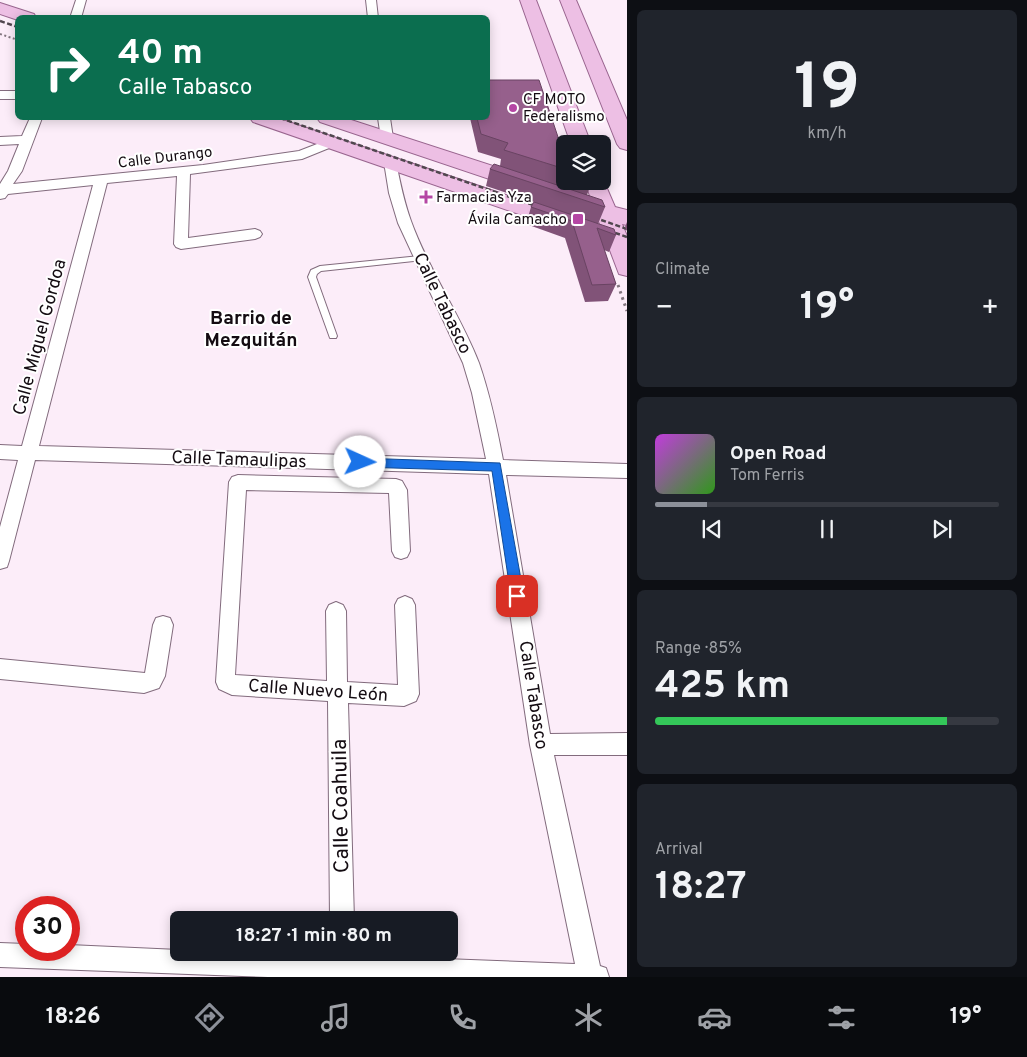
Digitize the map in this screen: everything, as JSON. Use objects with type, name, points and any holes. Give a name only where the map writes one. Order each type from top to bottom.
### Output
[{"type":"main road","points":[[528,0],[578,135]]},
{"type":"main road","points":[[568,0],[627,144]]},
{"type":"main road","points":[[0,8],[20,15]]},
{"type":"main road","points":[[274,120],[309,125],[330,143],[622,243]]},
{"type":"main road","points":[[333,120],[627,218]]},
{"type":"main road","points":[[598,190],[606,212],[622,243],[627,268]]},
{"type":"street","points":[[76,15],[81,0]]},
{"type":"street","points":[[371,0],[373,15]]},
{"type":"street","points":[[0,95],[15,95]]},
{"type":"street","points":[[1,192],[15,172],[35,120]]},
{"type":"street","points":[[384,120],[387,138]]},
{"type":"street","points":[[0,141],[27,140]]},
{"type":"street","name":"Calle Durango","points":[[1,192],[184,172],[302,155],[330,143]]},
{"type":"street","name":"Calle Tabasco","points":[[390,162],[393,185],[408,232],[460,334],[470,358],[480,392],[496,466],[541,745],[590,977]]},
{"type":"street","points":[[184,172],[181,244],[255,234]]},
{"type":"street","name":"Calle Miguel Gordoa","points":[[0,561],[101,181]]},
{"type":"street","name":"Calle Tamaulipas","points":[[0,452],[627,471]]},
{"type":"street","name":"Calle Nuevo León","points":[[401,551],[398,490],[396,486],[238,482],[226,682],[232,685],[404,696],[409,694],[405,605]]},
{"type":"street","name":"Calle Coahuila","points":[[336,611],[342,911]]},
{"type":"street","points":[[0,669],[144,683],[152,682],[155,676],[163,625]]},
{"type":"street","points":[[541,745],[627,744]]},
{"type":"street","points":[[0,955],[170,957]]},
{"type":"street","points":[[348,961],[410,974],[597,977]]},
{"type":"lane","points":[[332,336],[312,277],[314,272],[320,269],[420,258]]},
{"type":"path","points":[[0,34],[15,39]]},
{"type":"building","points":[[490,80],[539,80],[557,135],[556,166],[504,150],[508,143],[481,134],[478,120],[490,120]]},
{"type":"building","points":[[494,164],[556,185],[556,190],[572,190],[602,200],[605,207],[490,169]]},
{"type":"building","points":[[534,202],[614,229],[616,235],[597,228],[616,284],[592,285],[572,221],[531,207]]},
{"type":"railway","points":[[0,21],[15,26]]},
{"type":"railway","points":[[286,120],[545,209]]},
{"type":"railway","points":[[587,215],[627,229]]},
{"type":"railway","points":[[601,228],[627,237]]},
{"type":"place","name":"CF MOTO Federalismo","points":[[513,108]]},
{"type":"place","name":"Farmacias Yza","points":[[426,197]]},
{"type":"place","name":"Ávila Camacho","points":[[578,219]]},
{"type":"district","name":"Barrio de Mezquitán","points":[[251,328]]},
{"type":"route","points":[[360,462],[496,466],[517,596]]}]
